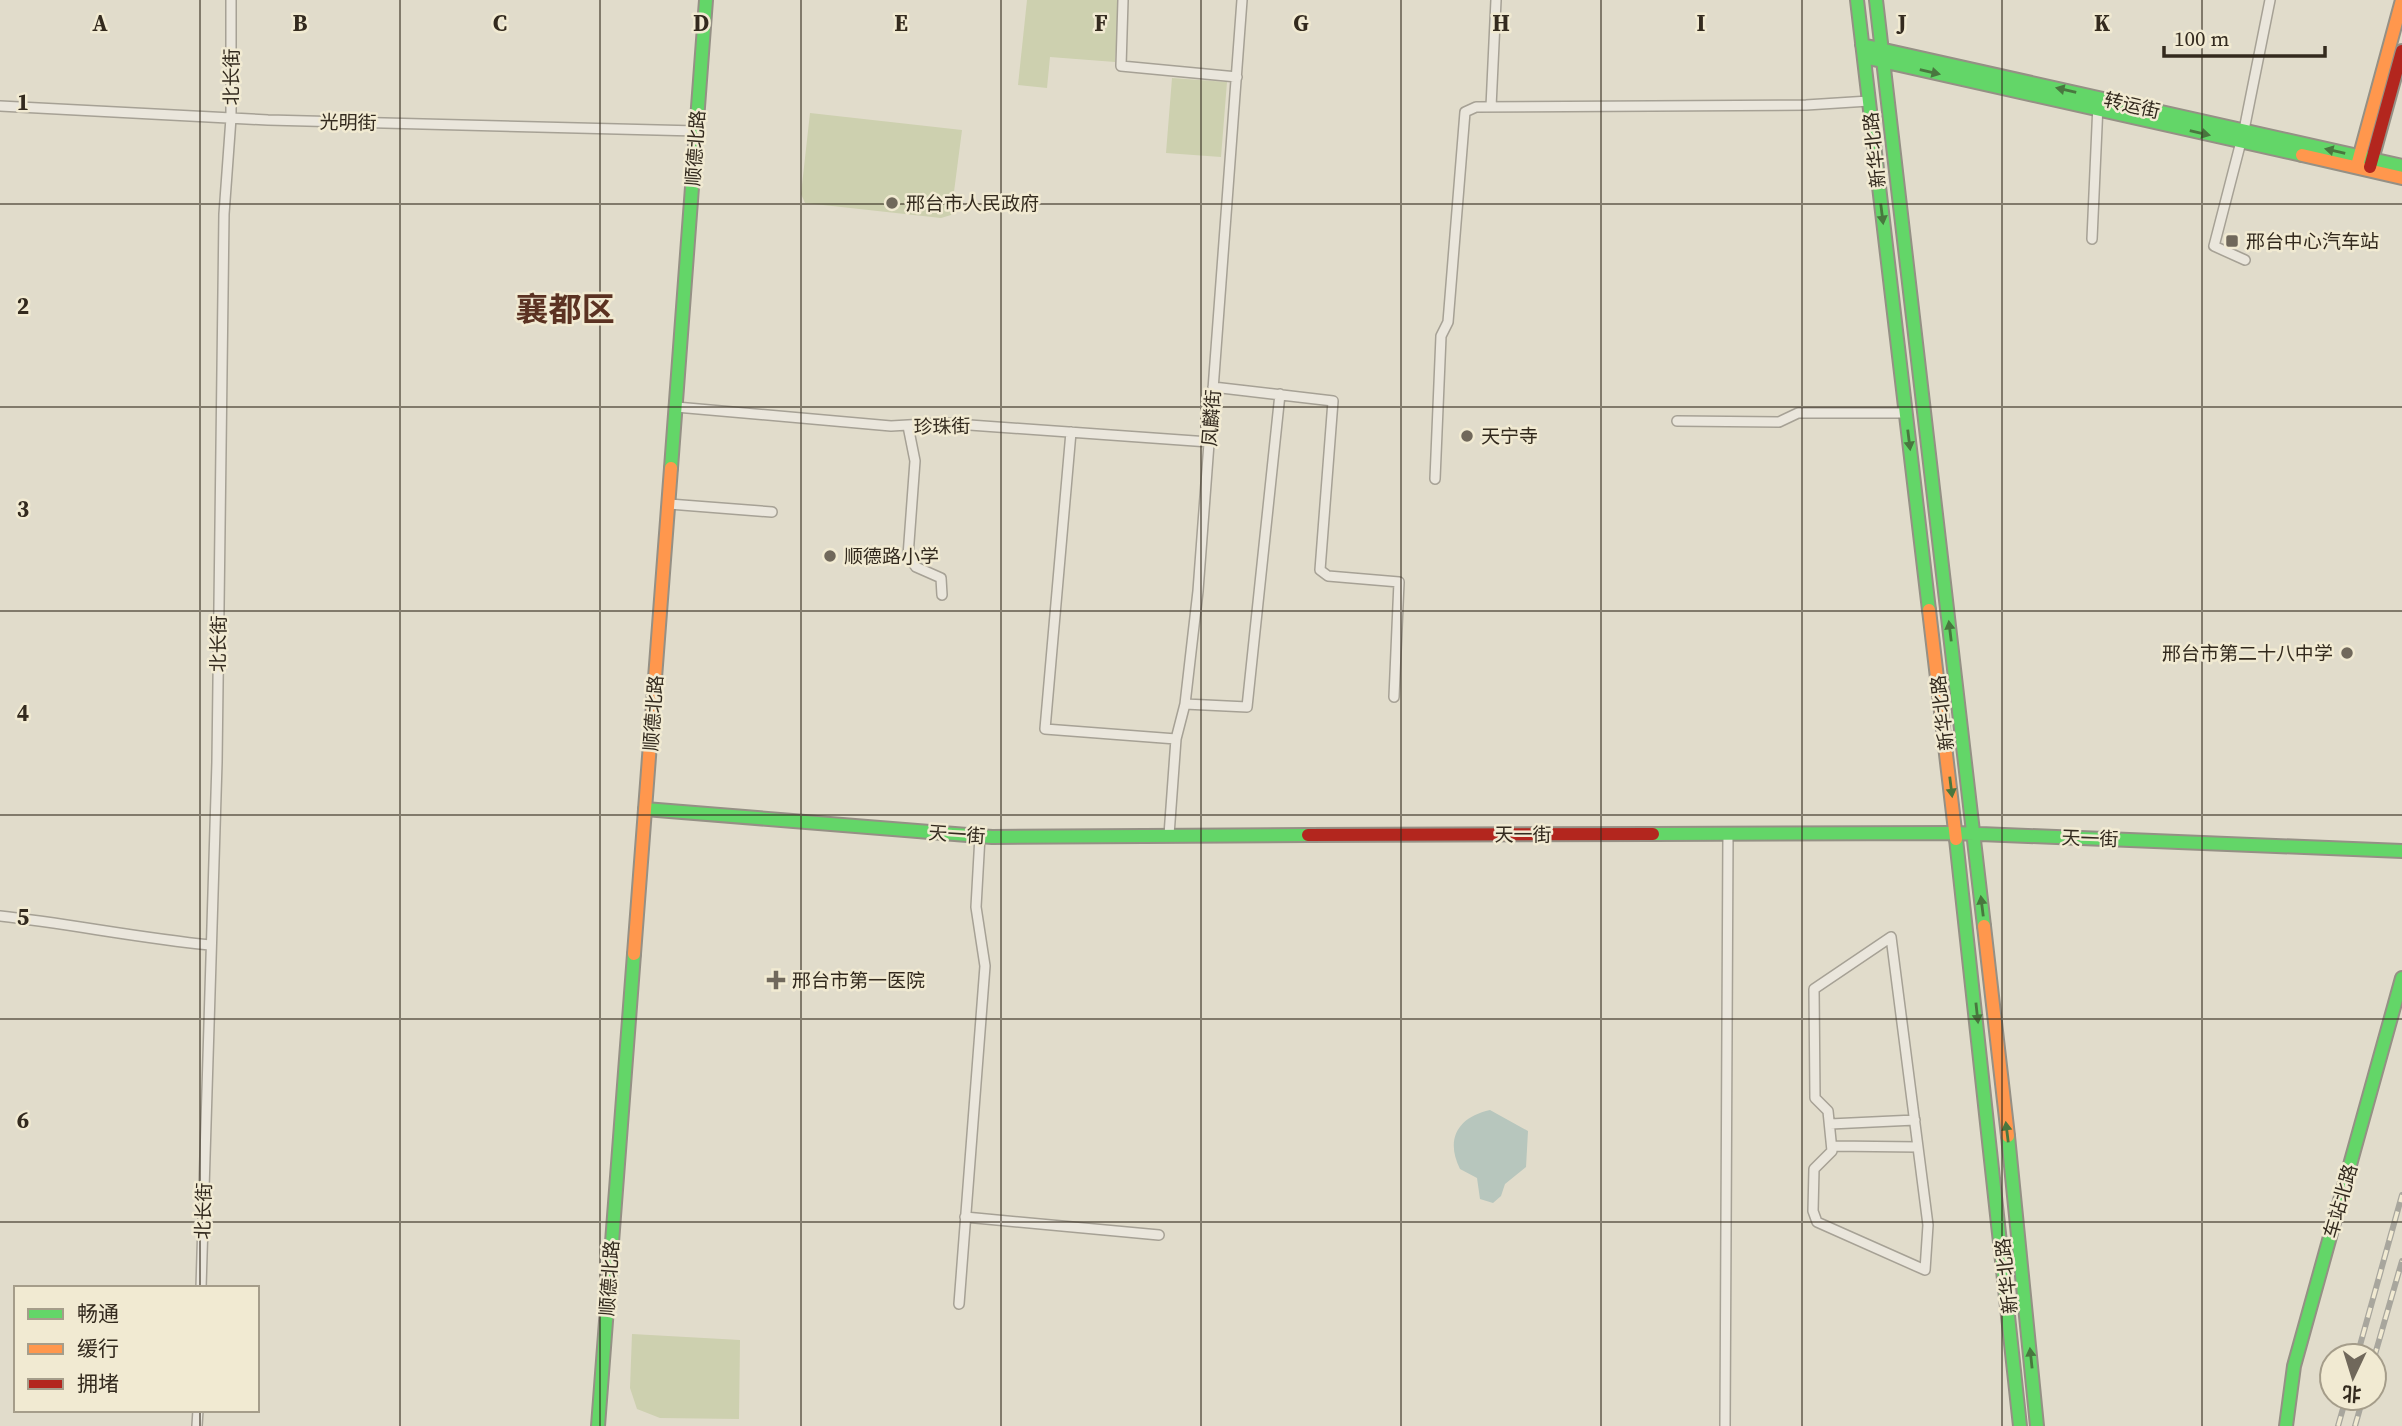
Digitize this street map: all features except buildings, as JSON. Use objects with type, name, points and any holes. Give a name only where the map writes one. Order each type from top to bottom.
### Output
[{"type":"street","name":"北长街","points":[[201,1286],[217,762],[224,228],[231,118],[231,0]]},
{"type":"street","name":"顺德北路","points":[[598,1426],[706,0]]},
{"type":"street","points":[[1123,0],[1121,66],[1237,77]]},
{"type":"street","name":"凤麟街","points":[[1169,835],[1176,739],[1185,704],[1209,442],[1242,0]]},
{"type":"street","points":[[1491,107],[1496,0]]},
{"type":"street","name":"新华北路","points":[[1857,0],[1956,833],[2020,1426]]},
{"type":"street","name":"新华北路","points":[[1876,0],[1973,833],[2037,1426]]},
{"type":"street","points":[[2245,260],[2214,246],[2243,136],[2270,0]]},
{"type":"street","points":[[2364,163],[2402,0]]},
{"type":"street","name":"转运街","points":[[1863,51],[2364,163],[2402,166]]},
{"type":"street","points":[[2364,163],[2402,51]]},
{"type":"street","points":[[1436,479],[1441,336],[1448,318],[1463,114],[1470,108],[1491,107],[1806,105],[1869,101]]},
{"type":"street","points":[[2092,239],[2098,104]]},
{"type":"street","name":"光明街","points":[[0,106],[231,118],[696,131]]},
{"type":"street","name":"转运街","points":[[2364,163],[2402,178]]},
{"type":"street","points":[[1213,387],[1329,399],[1335,405],[1320,569],[1329,576],[1399,582],[1394,697]]},
{"type":"street","points":[[1185,704],[1247,708],[1280,394]]},
{"type":"street","name":"珍珠街","points":[[676,407],[908,426],[942,423],[1209,442]]},
{"type":"street","points":[[1676,421],[1779,422],[1798,413],[1906,413]]},
{"type":"street","points":[[908,426],[915,461],[908,556],[916,567],[942,578],[942,595]]},
{"type":"street","points":[[1071,432],[1045,729],[1176,739]]},
{"type":"street","points":[[669,503],[772,512]]},
{"type":"street","name":"天一街","points":[[646,809],[980,836],[1973,833],[2402,851]]},
{"type":"street","points":[[1725,1426],[1728,833]]},
{"type":"street","points":[[959,1304],[985,966],[976,907],[980,836]]},
{"type":"street","points":[[0,916],[63,923],[129,937],[210,945]]},
{"type":"street","points":[[1891,937],[1928,1225],[1924,1270],[1817,1222],[1813,1211],[1814,1168],[1832,1151],[1830,1124],[1828,1111],[1815,1098],[1814,989],[1891,937]]},
{"type":"street","name":"车站北路","points":[[2286,1426],[2294,1366],[2402,978]]},
{"type":"street","points":[[1830,1124],[1915,1120]]},
{"type":"street","points":[[1832,1146],[1918,1147]]},
{"type":"street","points":[[965,1217],[1159,1235]]},
{"type":"green space","points":[[1027,0],[1119,0],[1115,62],[1050,57],[1047,88],[1018,85]]},
{"type":"green space","points":[[1172,78],[1227,82],[1221,157],[1166,153]]},
{"type":"green space","points":[[810,113],[962,130],[951,215],[941,218],[805,203],[801,194]]},
{"type":"green space","points":[[632,1334],[740,1340],[739,1419],[660,1418],[637,1409],[630,1388]]},
{"type":"shaded area","points":[[1490,1110],[1528,1131],[1526,1167],[1505,1184],[1501,1196],[1493,1203],[1480,1199],[1477,1178],[1460,1169],[1454,1148],[1454,1139],[1462,1124],[1479,1113]]},
{"type":"railway","points":[[2361,1342],[2402,1195]]},
{"type":"railway","points":[[2379,1342],[2402,1261]]},
{"type":"railway","points":[[2338,1426],[2342,1412]]},
{"type":"railway","points":[[2355,1426],[2359,1412]]},
{"type":"traffic: fast","points":[[671,468],[706,0]]},
{"type":"traffic: fast","points":[[1857,0],[1929,610]]},
{"type":"traffic: fast","points":[[1876,0],[1984,926]]},
{"type":"traffic: fast","points":[[1862,45],[2402,166]]},
{"type":"traffic: fast","points":[[1864,57],[2302,155]]},
{"type":"traffic: fast","points":[[645,809],[992,837],[1308,835]]},
{"type":"traffic: fast","points":[[1653,834],[1956,833],[2402,851]]},
{"type":"traffic: fast","points":[[1956,839],[2020,1426]]},
{"type":"traffic: fast","points":[[598,1426],[634,954]]},
{"type":"traffic: fast","points":[[2286,1426],[2294,1366],[2402,978]]},
{"type":"traffic: fast","points":[[2008,1136],[2037,1426]]},
{"type":"traffic: slow","points":[[2358,162],[2402,0]]},
{"type":"traffic: slow","points":[[2302,155],[2402,178]]},
{"type":"traffic: slow","points":[[634,954],[671,468]]},
{"type":"traffic: slow","points":[[1929,610],[1956,839]]},
{"type":"traffic: slow","points":[[1984,926],[2008,1136]]},
{"type":"traffic: jam","points":[[2370,167],[2402,51]]},
{"type":"traffic: jam","points":[[1308,835],[1653,834]]},
{"type":"place","name":"邢台市人民政府","points":[[892,203]]},
{"type":"place","name":"邢台中心汽车站","points":[[2232,241]]},
{"type":"place","name":"天宁寺","points":[[1467,436]]},
{"type":"place","name":"顺德路小学","points":[[830,556]]},
{"type":"place","name":"邢台市第二十八中学","points":[[2347,653]]},
{"type":"place","name":"邢台市第一医院","points":[[776,980]]},
{"type":"district","name":"襄都区","points":[[565,309]]}]
